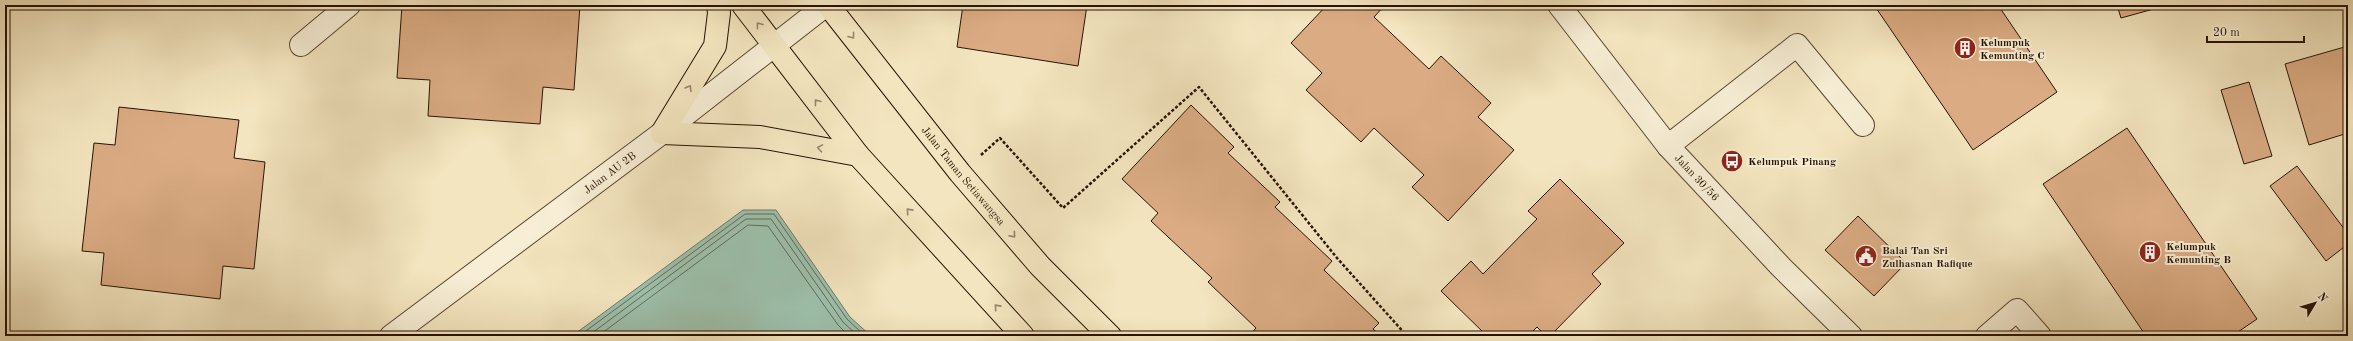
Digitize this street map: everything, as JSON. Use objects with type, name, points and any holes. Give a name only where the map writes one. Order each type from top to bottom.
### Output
[{"type":"main road","points":[[718,5],[719,13],[715,46],[662,133],[760,137],[858,155]]},
{"type":"main road","points":[[743,5],[858,155],[1023,336]]},
{"type":"main road","name":"Jalan Taman Setiawangsa","points":[[827,5],[960,173],[1040,266],[1110,336]]},
{"type":"street","points":[[301,45],[349,5]]},
{"type":"street","name":"Jalan AU 2B","points":[[391,336],[662,133],[827,5]]},
{"type":"street","name":"Jalan 30/56","points":[[1559,5],[1668,146],[1781,267],[1851,336]]},
{"type":"street","points":[[1668,146],[1797,45],[1863,125]]},
{"type":"street","points":[[1987,336],[2017,310],[2040,336]]},
{"type":"path","points":[[1000,138],[1063,208],[1199,87],[1337,258],[1407,336]]},
{"type":"water","points":[[743,210],[776,210],[850,317],[871,336],[572,336]]},
{"type":"building","points":[[402,5],[580,5],[574,90],[543,87],[540,124],[428,116],[430,80],[397,78]]},
{"type":"building","points":[[963,5],[1087,5],[1078,66],[957,47]]},
{"type":"building","points":[[1327,5],[1385,5],[1374,17],[1429,69],[1441,56],[1491,103],[1478,117],[1514,150],[1448,221],[1412,187],[1424,175],[1374,128],[1361,142],[1306,90],[1322,73],[1291,43]]},
{"type":"building","name":"Kelumpuk Kemunting C","points":[[1874,5],[1998,5],[2057,92],[1973,150]]},
{"type":"building","points":[[2117,5],[2168,5],[2121,18]]},
{"type":"building","points":[[2348,46],[2348,133],[2309,145],[2285,64]]},
{"type":"building","points":[[2249,82],[2272,156],[2244,164],[2221,90]]},
{"type":"building","points":[[1191,105],[1234,147],[1228,153],[1280,202],[1275,207],[1332,261],[1324,270],[1379,323],[1373,329],[1381,336],[1249,336],[1256,328],[1208,282],[1212,278],[1151,221],[1158,213],[1122,179]]},
{"type":"building","points":[[119,107],[239,120],[234,158],[265,162],[254,269],[223,266],[220,299],[101,285],[104,253],[82,251],[94,143],[115,145]]},
{"type":"building","name":"Kelumpuk Kemunting B","points":[[2127,128],[2257,319],[2232,336],[2146,336],[2043,184]]},
{"type":"building","points":[[2297,166],[2348,234],[2348,244],[2326,261],[2270,186]]},
{"type":"building","points":[[1560,179],[1624,243],[1592,274],[1601,284],[1550,336],[1546,336],[1537,327],[1528,336],[1487,336],[1441,291],[1471,261],[1483,274],[1537,219],[1528,211]]},
{"type":"building","name":"Balai Tan Sri Zulhasnan Rafique","points":[[1858,216],[1906,263],[1874,296],[1825,250]]},
{"type":"place","name":"Kelumpuk Kemunting C","points":[[1965,48]]},
{"type":"place","name":"Kelumpuk Pinang","points":[[1732,161]]},
{"type":"place","name":"Kelumpuk Kemunting B","points":[[2150,252]]},
{"type":"place","name":"Balai Tan Sri Zulhasnan Rafique","points":[[1866,256]]}]
